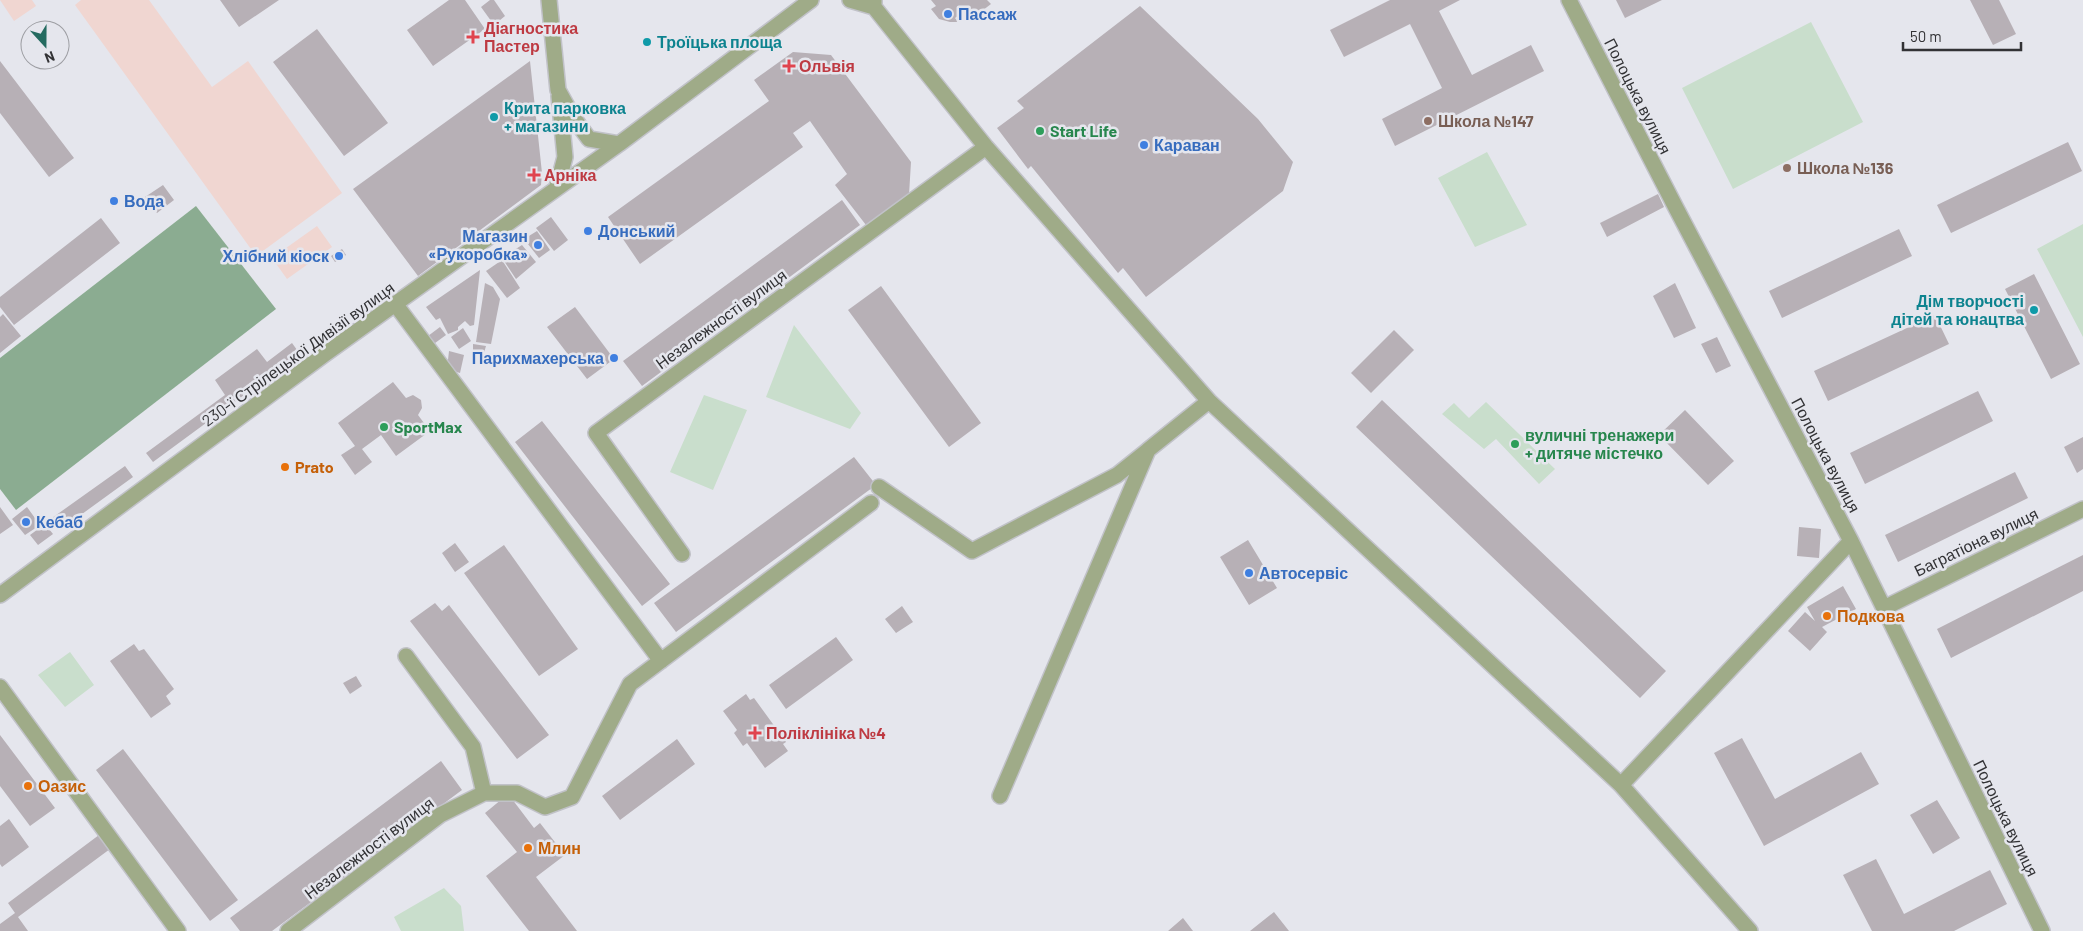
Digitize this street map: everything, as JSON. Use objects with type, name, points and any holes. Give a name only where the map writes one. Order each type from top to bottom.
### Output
[{"type":"street","points":[[549,0],[565,157],[557,187]]},
{"type":"street","points":[[850,0],[874,4],[986,147],[1209,401],[1621,785],[1750,931]]},
{"type":"street","name":"Полоцька вулиця","points":[[1569,0],[1851,541],[2042,931]]},
{"type":"street","name":"230-ї Стрілецької Дивізії вулиця","points":[[0,595],[325,354],[619,144],[813,1]]},
{"type":"street","points":[[558,90],[573,118],[589,139],[619,144]]},
{"type":"street","name":"Незалежності вулиця","points":[[682,554],[596,433],[986,147]]},
{"type":"street","points":[[396,305],[661,661]]},
{"type":"street","points":[[880,487],[972,551],[1117,475],[1209,401]]},
{"type":"street","points":[[1000,796],[1148,450]]},
{"type":"street","name":"Незалежності вулиця","points":[[288,931],[440,815],[484,793],[517,793],[545,807],[572,797],[630,684],[871,503]]},
{"type":"street","name":"Багратіона вулиця","points":[[1884,608],[2083,509]]},
{"type":"street","points":[[1621,785],[1851,541]]},
{"type":"street","points":[[406,656],[473,747],[484,793]]},
{"type":"street","points":[[0,687],[178,931]]},
{"type":"shaded area","points":[[0,0],[32,0],[36,6],[14,21]]},
{"type":"shaded area","points":[[81,0],[149,0],[212,87],[248,61],[342,193],[256,256],[75,5]]},
{"type":"shaded area","points":[[317,226],[332,247],[287,279],[272,258]]},
{"type":"green space","points":[[1811,22],[1863,122],[1733,189],[1682,88]]},
{"type":"green space","points":[[1487,152],[1527,225],[1475,247],[1438,178]]},
{"type":"green space","points":[[196,206],[276,309],[16,510],[0,489],[0,358]]},
{"type":"green space","points":[[2083,224],[2083,337],[2037,249]]},
{"type":"green space","points":[[794,325],[861,413],[850,429],[766,397]]},
{"type":"green space","points":[[704,395],[747,410],[713,490],[670,472]]},
{"type":"green space","name":"вуличні тренажери + дитяче містечко","points":[[1486,402],[1555,469],[1539,484],[1496,439],[1484,449],[1442,414],[1454,403],[1469,418]]},
{"type":"green space","points":[[70,652],[94,685],[65,707],[38,675]]},
{"type":"green space","points":[[444,888],[461,906],[464,931],[401,931],[394,917]]},
{"type":"building","points":[[220,0],[279,0],[239,27]]},
{"type":"building","points":[[449,0],[465,0],[485,29],[433,66],[407,30]]},
{"type":"building","points":[[490,0],[494,0],[505,16],[494,25],[481,7]]},
{"type":"building","name":"Пассаж","points":[[931,0],[987,0],[991,4],[974,17],[968,8],[955,18],[958,22],[950,22],[939,19],[931,9],[936,6]]},
{"type":"building","points":[[1390,0],[1460,0],[1439,11],[1472,75],[1531,45],[1544,71],[1395,146],[1382,119],[1442,88],[1410,24],[1344,57],[1330,30]]},
{"type":"building","points":[[1616,0],[1662,0],[1625,18]]},
{"type":"building","points":[[1970,0],[1999,0],[2016,34],[1993,45]]},
{"type":"building","name":"Караван","points":[[1140,6],[1258,119],[1293,162],[1283,191],[1146,297],[1123,268],[1118,273],[1031,166],[1028,169],[997,128],[1024,108],[1017,101]]},
{"type":"building","points":[[317,29],[388,123],[344,156],[273,62]]},
{"type":"building","points":[[793,52],[831,55],[911,162],[909,195],[866,225],[835,185],[847,174],[810,121],[793,133],[803,147],[640,264],[608,217],[769,101],[754,80]]},
{"type":"building","points":[[0,61],[74,158],[49,177],[0,113]]},
{"type":"building","name":"Крита парковка + магазини","points":[[530,61],[542,173],[541,185],[418,276],[353,189]]},
{"type":"building","points":[[2068,142],[2082,171],[1951,233],[1937,205]]},
{"type":"building","points":[[163,185],[174,200],[157,213],[145,197]]},
{"type":"building","points":[[1658,194],[1664,207],[1607,237],[1600,223]]},
{"type":"building","name":"Вода","points":[[115,195],[120,201],[113,207],[108,201]]},
{"type":"building","points":[[842,200],[860,225],[642,386],[623,361]]},
{"type":"building","points":[[551,217],[568,240],[554,251],[536,228]]},
{"type":"building","points":[[101,218],[120,243],[14,325],[0,307],[0,297]]},
{"type":"building","points":[[1899,229],[1912,256],[1782,318],[1769,291]]},
{"type":"building","name":"Магазин «Рукоробка»","points":[[537,231],[550,250],[539,258],[524,239]]},
{"type":"building","points":[[522,245],[536,262],[516,279],[502,258]]},
{"type":"building","name":"Хлібний кіоск","points":[[342,249],[346,255],[335,262],[331,256]]},
{"type":"building","points":[[502,260],[520,288],[507,298],[486,271]]},
{"type":"building","points":[[480,270],[474,325],[470,326],[465,321],[458,327],[458,330],[448,334],[440,318],[436,320],[426,307]]},
{"type":"building","name":"Дім творчості дітей та юнацтва","points":[[2034,274],[2080,364],[2051,379],[2005,289]]},
{"type":"building","points":[[485,283],[493,287],[500,299],[491,344],[476,342]]},
{"type":"building","points":[[1675,283],[1696,328],[1674,338],[1653,296]]},
{"type":"building","points":[[881,286],[981,423],[949,447],[848,310]]},
{"type":"building","points":[[575,307],[614,359],[587,379],[547,327]]},
{"type":"building","points":[[3,314],[21,336],[0,353],[0,317]]},
{"type":"building","points":[[1935,315],[1949,344],[1828,401],[1814,371]]},
{"type":"building","points":[[440,327],[446,335],[431,346],[424,339]]},
{"type":"building","points":[[463,328],[471,341],[459,349],[451,337]]},
{"type":"building","points":[[1394,330],[1414,350],[1371,393],[1351,373]]},
{"type":"building","points":[[1717,337],[1731,366],[1716,373],[1701,344]]},
{"type":"building","points":[[292,343],[300,354],[153,462],[146,453],[225,395],[215,380],[257,349],[267,362]]},
{"type":"building","points":[[473,344],[486,346],[483,356],[473,355]]},
{"type":"building","points":[[449,351],[464,355],[460,373],[447,369]]},
{"type":"building","name":"SportMax","points":[[393,382],[406,398],[413,395],[421,400],[422,408],[418,415],[430,431],[396,456],[381,435],[362,449],[372,462],[355,475],[341,455],[355,446],[338,423]]},
{"type":"building","points":[[1978,391],[1993,421],[1865,484],[1850,453]]},
{"type":"building","points":[[1382,400],[1666,671],[1640,698],[1356,427]]},
{"type":"building","points":[[1685,410],[1734,461],[1708,485],[1659,435]]},
{"type":"building","points":[[542,421],[670,584],[642,606],[515,442]]},
{"type":"building","points":[[2083,437],[2083,469],[2077,473],[2064,447]]},
{"type":"building","points":[[854,457],[876,485],[676,632],[654,603]]},
{"type":"building","points":[[125,466],[133,477],[60,530],[52,518]]},
{"type":"building","points":[[2015,472],[2028,498],[1898,562],[1885,535]]},
{"type":"building","points":[[0,507],[13,525],[0,534]]},
{"type":"building","name":"Кебаб","points":[[27,507],[40,525],[25,535],[12,519]]},
{"type":"building","points":[[45,524],[53,534],[38,545],[30,535]]},
{"type":"building","points":[[1799,527],[1821,529],[1819,558],[1797,556]]},
{"type":"building","name":"Автосервіс","points":[[1248,540],[1277,588],[1249,605],[1220,557]]},
{"type":"building","points":[[455,543],[469,562],[455,572],[442,553]]},
{"type":"building","points":[[504,545],[578,649],[539,676],[464,573]]},
{"type":"building","points":[[2083,555],[2083,591],[1951,658],[1937,629]]},
{"type":"building","name":"Подкова","points":[[1843,586],[1856,609],[1822,627],[1827,632],[1810,651],[1788,631],[1805,612],[1815,621],[1807,607]]},
{"type":"building","points":[[435,603],[442,611],[449,605],[549,735],[517,759],[410,621]]},
{"type":"building","points":[[902,606],[913,622],[896,633],[885,619]]},
{"type":"building","points":[[836,637],[853,660],[786,709],[769,685]]},
{"type":"building","points":[[134,644],[139,651],[144,649],[174,689],[166,696],[171,704],[151,718],[110,661]]},
{"type":"building","points":[[356,676],[362,686],[350,694],[343,683]]},
{"type":"building","points":[[746,694],[750,700],[754,698],[786,742],[783,744],[788,751],[765,768],[747,743],[743,746],[734,733],[737,730],[723,711]]},
{"type":"building","points":[[0,735],[55,808],[30,826],[0,786]]},
{"type":"building","points":[[1742,738],[1775,799],[1861,752],[1879,784],[1764,846],[1714,753]]},
{"type":"building","points":[[677,739],[695,764],[620,820],[602,796]]},
{"type":"building","points":[[123,749],[238,900],[210,921],[96,770]]},
{"type":"building","points":[[441,761],[462,790],[272,931],[240,931],[230,918]]},
{"type":"building","points":[[502,799],[512,799],[534,828],[540,823],[565,855],[536,877],[577,931],[529,931],[486,876],[517,852],[485,813]]},
{"type":"building","points":[[1937,800],[1960,838],[1933,854],[1910,815]]},
{"type":"building","points":[[9,819],[29,847],[2,867],[0,864],[0,826]]},
{"type":"building","points":[[99,835],[110,849],[18,917],[28,931],[0,931],[0,924],[15,913],[8,903]]},
{"type":"building","points":[[1876,859],[1904,914],[1990,870],[2007,904],[1954,931],[1872,931],[1843,875]]},
{"type":"building","points":[[1274,912],[1289,931],[1250,931]]},
{"type":"building","points":[[1183,918],[1193,931],[1168,931]]},
{"type":"place","name":"Пассаж","points":[[948,14]]},
{"type":"place","name":"Діагностика Пастер","points":[[473,37]]},
{"type":"place","name":"Троїцька площа","points":[[647,42]]},
{"type":"place","name":"Ольвія","points":[[789,66]]},
{"type":"place","name":"Крита парковка + магазини","points":[[494,117]]},
{"type":"place","name":"Школа №147","points":[[1428,121]]},
{"type":"place","name":"Start Life","points":[[1040,131]]},
{"type":"place","name":"Караван","points":[[1144,145]]},
{"type":"place","name":"Школа №136","points":[[1787,168]]},
{"type":"place","name":"Арніка","points":[[534,175]]},
{"type":"place","name":"Вода","points":[[114,201]]},
{"type":"place","name":"Донський","points":[[588,231]]},
{"type":"place","name":"Магазин «Рукоробка»","points":[[538,245]]},
{"type":"place","name":"Хлібний кіоск","points":[[339,256]]},
{"type":"place","name":"Дім творчості дітей та юнацтва","points":[[2034,310]]},
{"type":"place","name":"Парихмахерська","points":[[614,358]]},
{"type":"place","name":"SportMax","points":[[384,427]]},
{"type":"place","name":"вуличні тренажери + дитяче містечко","points":[[1515,444]]},
{"type":"place","name":"Prato","points":[[285,467]]},
{"type":"place","name":"Кебаб","points":[[26,522]]},
{"type":"place","name":"Автосервіс","points":[[1249,573]]},
{"type":"place","name":"Подкова","points":[[1827,616]]},
{"type":"place","name":"Поліклініка №4","points":[[755,733]]},
{"type":"place","name":"Оазис","points":[[28,786]]},
{"type":"place","name":"Млин","points":[[528,848]]}]
